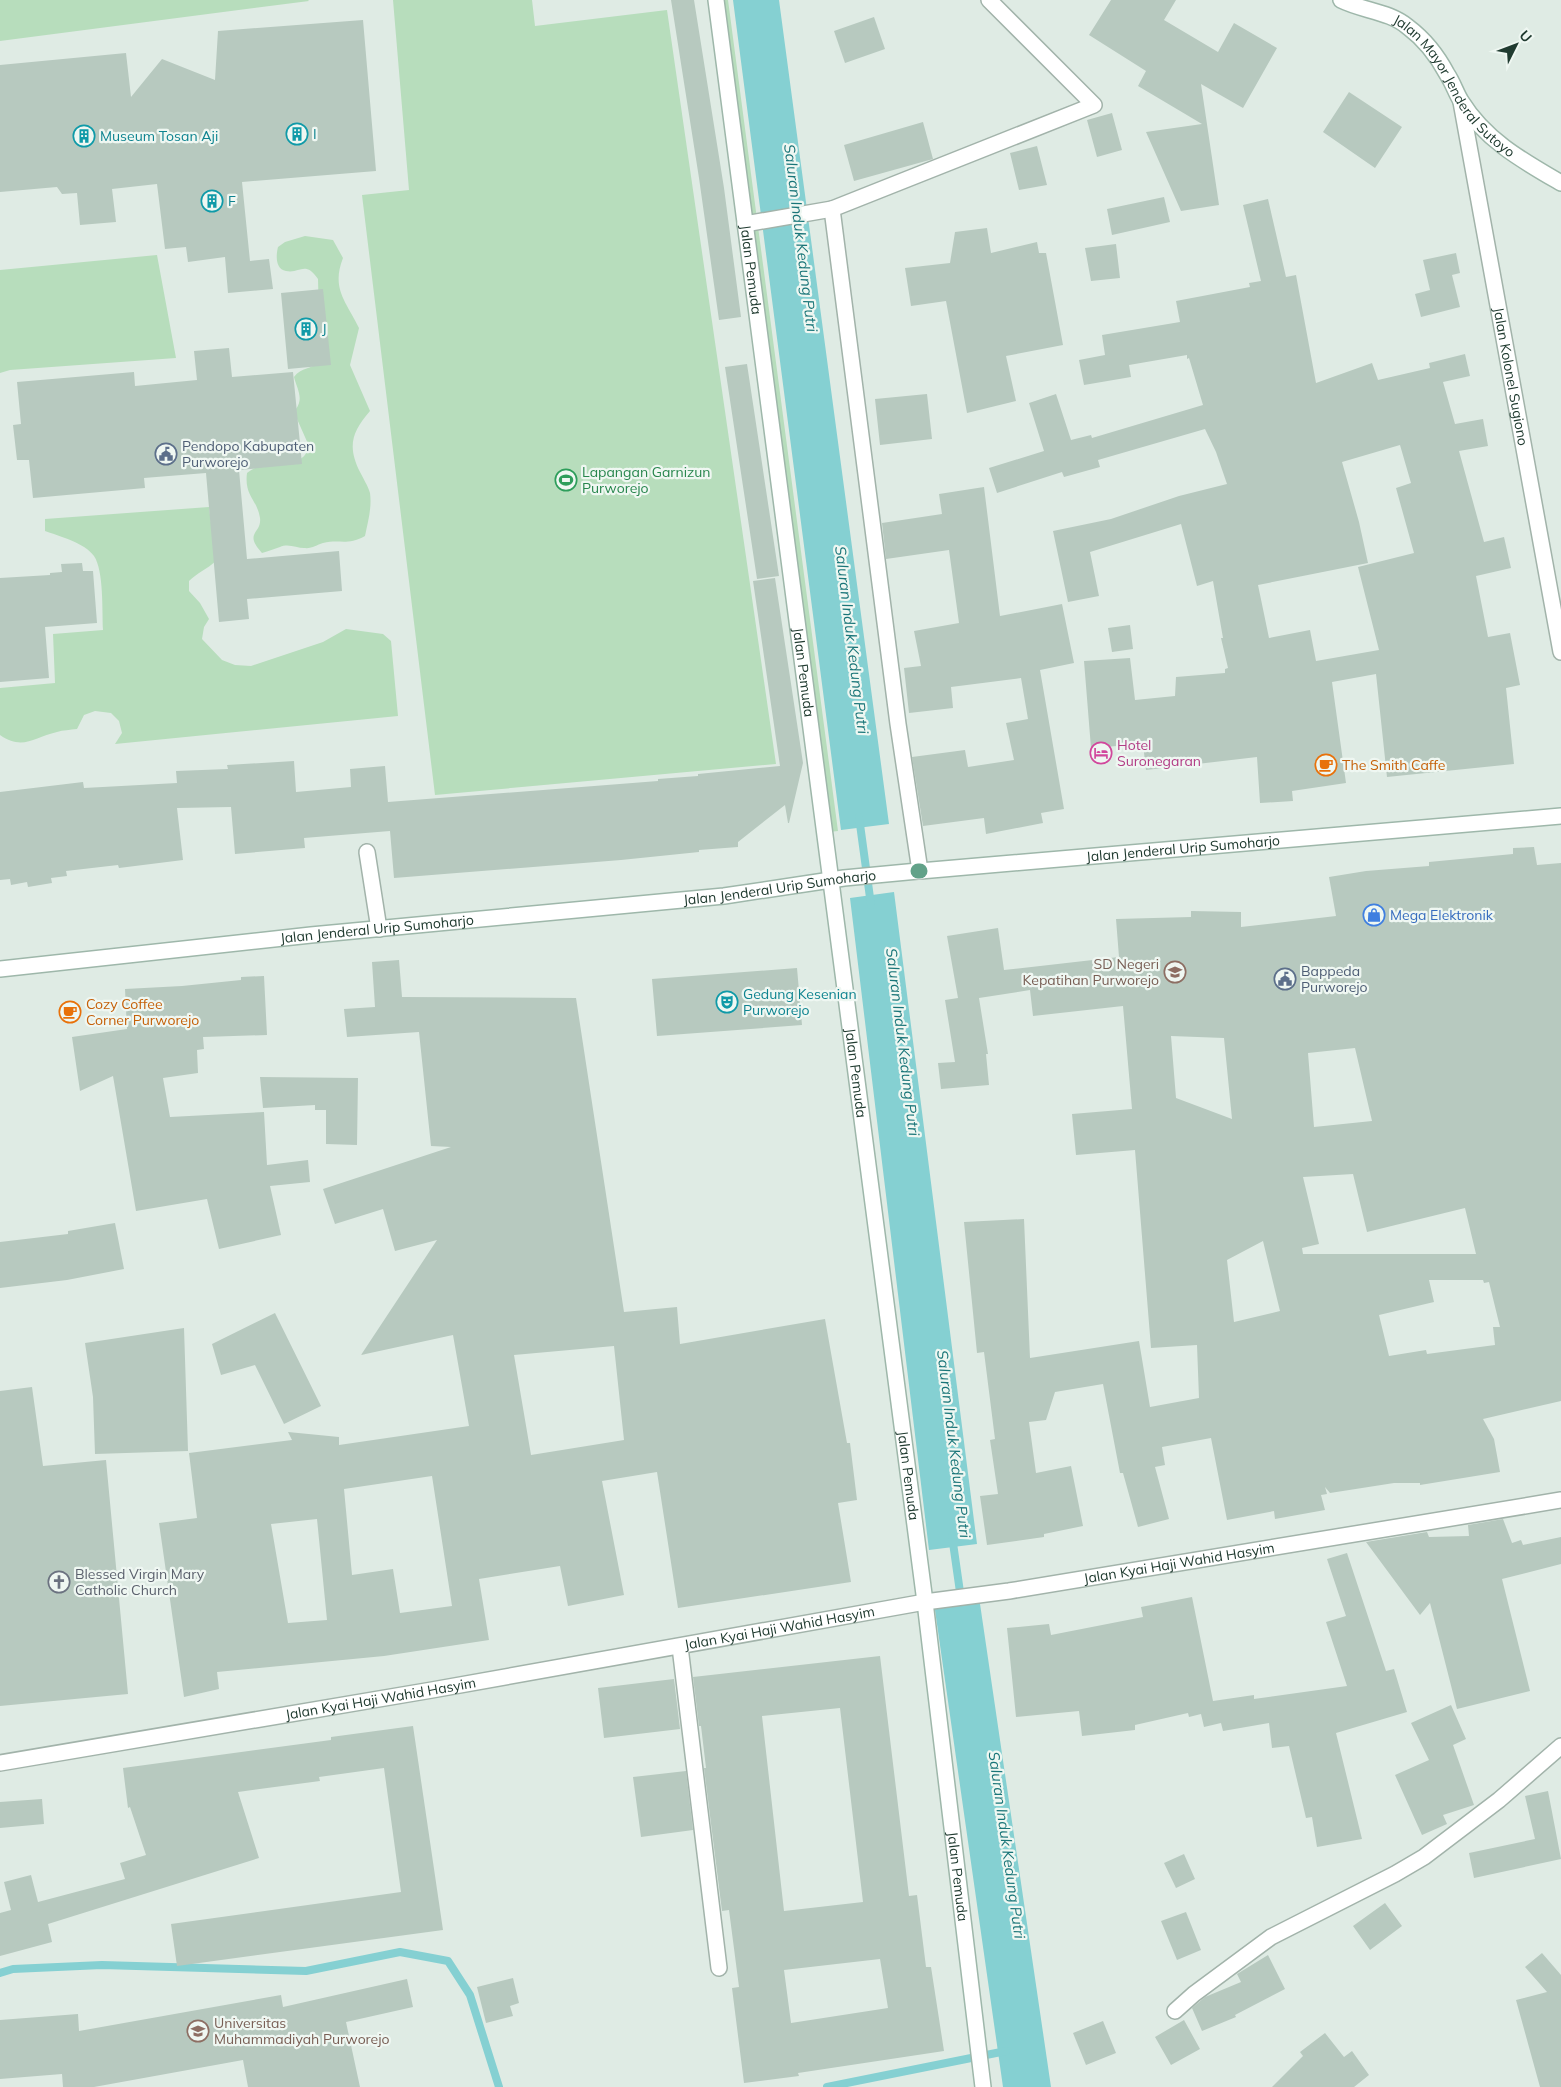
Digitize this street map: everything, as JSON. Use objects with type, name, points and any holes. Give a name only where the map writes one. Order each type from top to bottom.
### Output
[{"type":"street","name":"Jalan Pemuda","points":[[716,0],[753,223],[838,879],[983,2087]]},
{"type":"street","points":[[753,223],[832,209],[1094,105],[989,0]]},
{"type":"street","name":"Jalan Mayor Jenderal Sutoyo","points":[[1341,0],[1380,12],[1408,26],[1429,48],[1461,102],[1482,128],[1509,152],[1561,183]]},
{"type":"street","name":"Jalan Kolonel Sugiono","points":[[1461,102],[1561,652]]},
{"type":"street","points":[[832,209],[898,724],[919,871]]},
{"type":"street","name":"Jalan Jenderal Urip Sumoharjo","points":[[0,969],[379,929],[724,896],[838,879],[919,871],[1561,816]]},
{"type":"street","points":[[367,852],[379,929]]},
{"type":"street","name":"Jalan Kyai Haji Wahid Hasyim","points":[[0,1763],[680,1647],[925,1602],[1009,1591],[1561,1500]]},
{"type":"street","points":[[680,1647],[719,1968]]},
{"type":"street","points":[[1175,2011],[1194,1994],[1271,1937],[1395,1874],[1424,1857],[1499,1800],[1561,1746]]},
{"type":"green space","points":[[0,0],[308,0],[309,1],[0,41]]},
{"type":"green space","name":"Lapangan Garnizun Purworejo","points":[[393,0],[532,0],[535,26],[667,10],[776,764],[435,795],[362,195],[409,190]]},
{"type":"green space","points":[[719,0],[728,0],[838,831],[829,832]]},
{"type":"green space","points":[[305,236],[333,240],[343,258],[339,287],[359,328],[350,365],[370,411],[359,426],[353,440],[356,463],[370,493],[369,514],[365,536],[359,539],[348,542],[323,543],[307,548],[283,546],[262,553],[254,541],[260,518],[247,487],[247,473],[261,466],[298,460],[305,455],[309,446],[297,419],[296,409],[300,397],[294,377],[320,360],[318,279],[306,269],[282,270],[278,265],[277,258],[278,247],[285,242]]},
{"type":"green space","points":[[157,255],[176,358],[10,370],[0,373],[0,270]]},
{"type":"green space","points":[[209,507],[216,561],[189,581],[189,591],[200,603],[209,619],[204,627],[202,639],[222,660],[235,665],[251,666],[323,642],[346,629],[383,634],[391,641],[398,716],[115,744],[122,733],[119,721],[111,713],[95,711],[84,715],[77,729],[59,731],[22,742],[8,740],[0,735],[0,688],[55,683],[53,634],[103,630],[101,581],[94,556],[85,547],[45,531],[45,519]]},
{"type":"water","points":[[733,0],[779,0],[889,824],[841,830]]},
{"type":"water","points":[[894,892],[977,1544],[929,1550],[850,898]]},
{"type":"water","points":[[979,1597],[1051,2087],[1003,2087],[934,1603]]},
{"type":"building","points":[[671,0],[694,0],[724,188],[741,317],[719,320]]},
{"type":"building","points":[[1111,0],[1176,0],[1164,20],[1218,52],[1234,23],[1277,48],[1243,108],[1201,84],[1219,205],[1181,211],[1146,132],[1202,124],[1138,86],[1146,71],[1089,35]]},
{"type":"building","points":[[874,17],[885,49],[845,63],[834,31]]},
{"type":"building","points":[[363,20],[376,171],[242,182],[250,261],[269,259],[273,289],[228,293],[225,257],[188,262],[186,247],[165,249],[157,184],[112,189],[116,222],[80,225],[77,193],[62,194],[57,187],[0,192],[0,65],[126,53],[131,97],[162,59],[215,80],[218,31]]},
{"type":"building","points":[[1349,92],[1402,127],[1375,168],[1323,132]]},
{"type":"building","points":[[1112,113],[1122,150],[1097,157],[1087,120]]},
{"type":"building","points":[[923,122],[933,159],[854,181],[844,145]]},
{"type":"building","points":[[1037,146],[1047,185],[1019,190],[1010,153]]},
{"type":"building","points":[[1164,197],[1170,222],[1112,235],[1107,209]]},
{"type":"building","points":[[1268,199],[1286,277],[1296,275],[1316,383],[1372,363],[1378,380],[1430,368],[1429,363],[1465,354],[1470,376],[1443,382],[1455,424],[1483,419],[1488,446],[1459,451],[1484,542],[1504,537],[1511,568],[1476,576],[1488,637],[1510,633],[1520,685],[1506,688],[1514,764],[1387,777],[1376,674],[1332,682],[1346,783],[1292,791],[1293,801],[1260,803],[1257,757],[1146,770],[1143,744],[1091,748],[1084,661],[1130,658],[1135,700],[1175,696],[1176,677],[1225,673],[1225,669],[1228,668],[1221,638],[1223,638],[1213,581],[1197,586],[1181,524],[1090,552],[1099,596],[1068,602],[1053,531],[1111,519],[1179,496],[1227,484],[1216,452],[1205,429],[1098,460],[1100,467],[1064,477],[1062,472],[997,493],[989,468],[1044,451],[1029,403],[1056,394],[1071,440],[1091,435],[1092,438],[1203,405],[1187,355],[1129,365],[1131,377],[1084,385],[1079,360],[1105,355],[1102,335],[1180,322],[1176,301],[1250,287],[1249,283],[1261,281],[1243,205]],"holes":[[[1400,445],[1411,483],[1396,488],[1414,553],[1358,567],[1379,650],[1316,661],[1310,630],[1269,638],[1258,585],[1368,563],[1359,522],[1342,462]]]},
{"type":"building","points":[[987,228],[991,253],[1037,242],[1039,253],[1046,253],[1063,345],[1006,356],[1016,401],[967,413],[946,301],[911,306],[905,268],[950,263],[955,232]]},
{"type":"building","points":[[1116,244],[1120,278],[1091,281],[1085,248]]},
{"type":"building","points":[[1456,253],[1460,273],[1452,275],[1460,307],[1421,317],[1415,294],[1430,290],[1423,260]]},
{"type":"building","name":"J","points":[[323,289],[331,365],[288,369],[281,293]]},
{"type":"building","name":"Pendopo Kabupaten Purworejo","points":[[229,348],[232,377],[293,372],[302,464],[239,470],[247,559],[339,551],[342,591],[247,599],[249,619],[219,622],[206,473],[144,478],[145,488],[33,498],[29,460],[17,460],[13,425],[21,424],[17,382],[134,372],[135,386],[197,380],[194,351]]},
{"type":"building","points":[[747,364],[779,576],[757,579],[725,367]]},
{"type":"building","points":[[927,394],[932,439],[880,445],[875,399]]},
{"type":"building","points":[[984,487],[1000,616],[1062,604],[1074,663],[1040,670],[1064,809],[1041,813],[1043,823],[986,834],[984,818],[923,826],[912,757],[965,750],[968,767],[1014,760],[1006,723],[1028,719],[1021,678],[951,687],[953,708],[909,713],[904,668],[921,666],[914,631],[959,623],[949,550],[886,559],[882,523],[942,514],[939,494]]},
{"type":"building","points":[[82,563],[83,571],[93,571],[97,623],[45,627],[49,678],[0,682],[0,578],[50,575],[50,573],[62,572],[61,564]]},
{"type":"building","points":[[775,578],[803,763],[789,823],[785,805],[738,842],[738,847],[621,860],[394,878],[390,831],[304,838],[305,848],[235,854],[231,807],[177,808],[183,860],[119,868],[118,865],[66,871],[67,876],[51,878],[52,883],[28,887],[27,882],[11,885],[10,879],[0,880],[0,792],[83,782],[84,788],[177,783],[176,771],[228,769],[227,765],[294,761],[296,792],[351,787],[350,769],[385,766],[388,802],[658,781],[658,779],[698,776],[698,774],[780,766],[753,581]]},
{"type":"building","points":[[1130,625],[1133,649],[1112,652],[1108,628]]},
{"type":"building","points":[[1534,847],[1537,865],[1561,863],[1561,1401],[1483,1419],[1494,1439],[1500,1472],[1420,1485],[1420,1483],[1394,1483],[1330,1493],[1325,1487],[1327,1494],[1321,1495],[1325,1510],[1275,1519],[1274,1511],[1227,1520],[1211,1438],[1162,1447],[1165,1465],[1155,1467],[1169,1519],[1138,1527],[1123,1473],[1120,1473],[1103,1384],[1055,1392],[1046,1420],[1029,1422],[1036,1473],[1071,1466],[1083,1526],[1044,1534],[1044,1537],[987,1545],[980,1496],[998,1494],[990,1440],[995,1439],[984,1352],[977,1353],[964,1222],[1024,1219],[1030,1358],[1139,1341],[1150,1407],[1199,1398],[1197,1345],[1151,1348],[1135,1150],[1076,1155],[1072,1114],[1132,1109],[1123,1006],[1033,1016],[1030,990],[979,998],[988,1054],[986,1054],[989,1085],[941,1089],[938,1063],[955,1062],[945,1000],[958,998],[947,936],[998,928],[1004,970],[1119,957],[1116,919],[1191,917],[1191,911],[1241,912],[1241,927],[1336,916],[1329,877],[1366,871],[1429,866],[1429,862],[1513,854],[1513,848]],"holes":[[[1171,1036],[1224,1038],[1232,1119],[1176,1098]],[[1355,1048],[1372,1121],[1314,1127],[1308,1053]],[[1353,1174],[1367,1232],[1465,1208],[1476,1254],[1303,1254],[1302,1248],[1319,1244],[1303,1177]],[[1263,1241],[1280,1311],[1234,1322],[1227,1260]],[[1429,1280],[1483,1280],[1484,1283],[1489,1282],[1500,1327],[1493,1327],[1495,1345],[1427,1354],[1426,1350],[1389,1356],[1379,1315],[1434,1302]]]},
{"type":"building","points":[[399,960],[402,997],[576,998],[624,1312],[677,1307],[680,1344],[825,1319],[847,1443],[850,1443],[857,1500],[838,1503],[851,1582],[678,1608],[657,1472],[602,1481],[624,1595],[568,1606],[560,1566],[479,1579],[489,1640],[384,1656],[217,1672],[219,1689],[184,1697],[159,1523],[197,1518],[189,1453],[292,1440],[288,1432],[339,1437],[339,1445],[469,1426],[453,1335],[361,1355],[437,1240],[395,1251],[383,1209],[335,1224],[323,1189],[451,1147],[431,1146],[419,1032],[347,1037],[344,1009],[375,1007],[372,962]],"holes":[[[614,1346],[624,1440],[531,1455],[514,1355]],[[432,1476],[452,1606],[400,1613],[393,1569],[352,1575],[344,1489]],[[317,1519],[327,1620],[288,1623],[271,1524]]]},
{"type":"building","name":"Gedung Kesenian Purworejo","points":[[797,968],[802,1025],[657,1036],[652,979]]},
{"type":"building","points":[[264,976],[267,1035],[203,1037],[204,1049],[197,1050],[198,1073],[163,1078],[170,1117],[264,1112],[267,1165],[308,1160],[310,1182],[270,1186],[281,1235],[219,1249],[207,1199],[136,1211],[113,1076],[80,1091],[72,1037],[127,1029],[125,989],[182,986],[241,980],[241,977]]},
{"type":"building","points":[[260,1077],[358,1078],[357,1145],[326,1144],[326,1110],[315,1110],[315,1105],[263,1108]]},
{"type":"building","points":[[115,1223],[124,1269],[67,1280],[0,1288],[0,1242],[68,1234],[68,1231]]},
{"type":"building","points":[[275,1313],[321,1406],[284,1424],[255,1365],[221,1375],[212,1344]]},
{"type":"building","points":[[184,1328],[188,1451],[95,1454],[93,1397],[85,1343]]},
{"type":"building","name":"Blessed Virgin Mary Catholic Church","points":[[32,1387],[43,1466],[106,1460],[128,1694],[0,1706],[0,1391]]},
{"type":"building","points":[[1503,1519],[1512,1543],[1521,1540],[1523,1545],[1561,1537],[1561,1564],[1502,1579],[1530,1691],[1457,1709],[1430,1603],[1420,1615],[1366,1542],[1427,1532],[1429,1537],[1469,1536],[1468,1525]]},
{"type":"building","points":[[1347,1553],[1386,1671],[1394,1669],[1407,1712],[1336,1733],[1362,1839],[1317,1847],[1312,1817],[1306,1818],[1289,1746],[1272,1748],[1269,1723],[1223,1731],[1221,1723],[1204,1727],[1201,1714],[1189,1717],[1188,1713],[1135,1725],[1135,1730],[1082,1736],[1079,1711],[1016,1717],[1007,1628],[1049,1624],[1051,1635],[1143,1617],[1141,1607],[1192,1597],[1213,1701],[1254,1695],[1254,1699],[1347,1686],[1326,1622],[1346,1616],[1327,1559]]},
{"type":"building","points":[[880,1656],[909,1896],[917,1895],[926,1967],[931,1967],[944,2051],[798,2073],[799,2076],[744,2083],[732,1988],[739,1987],[729,1910],[722,1911],[704,1768],[706,1768],[701,1726],[699,1726],[693,1677]],"holes":[[[840,1708],[863,1902],[784,1911],[762,1716]],[[880,1959],[888,2008],[791,2023],[784,1970]]]},
{"type":"building","points":[[674,1679],[680,1729],[604,1738],[598,1688]]},
{"type":"building","points":[[1451,1705],[1466,1739],[1453,1745],[1474,1805],[1443,1815],[1447,1824],[1422,1835],[1395,1775],[1429,1760],[1411,1723]]},
{"type":"building","points":[[413,1726],[443,1930],[177,1966],[171,1924],[401,1892],[384,1768],[319,1777],[320,1781],[238,1792],[259,1858],[48,1924],[52,1942],[0,1956],[0,1913],[11,1910],[4,1882],[31,1875],[38,1902],[125,1879],[120,1863],[146,1855],[130,1807],[128,1808],[123,1768],[331,1740],[331,1737]]},
{"type":"building","points":[[686,1771],[693,1830],[641,1837],[633,1777]]},
{"type":"building","points":[[1548,1791],[1561,1859],[1474,1878],[1469,1853],[1535,1839],[1525,1796]]},
{"type":"building","points":[[42,1799],[44,1824],[0,1828],[0,1802]]},
{"type":"building","points":[[1184,1854],[1195,1879],[1176,1888],[1164,1863]]},
{"type":"building","points":[[1385,1903],[1402,1926],[1370,1950],[1353,1926]]},
{"type":"building","points":[[1186,1912],[1201,1950],[1177,1960],[1161,1921]]},
{"type":"building","points":[[1542,1953],[1561,1975],[1561,2087],[1540,2087],[1516,2000],[1547,1992],[1525,1967]]},
{"type":"building","points":[[1268,1955],[1285,1989],[1235,2015],[1236,2017],[1202,2031],[1192,2008],[1205,1997],[1241,1982],[1237,1974]]},
{"type":"building","points":[[513,1978],[519,2003],[510,2006],[513,2016],[486,2023],[477,1987]]},
{"type":"building","points":[[407,1979],[413,2007],[346,2022],[360,2087],[248,2087],[243,2060],[94,2087],[63,2087],[62,2074],[0,2079],[0,2020],[78,2014],[79,2031],[281,1995],[283,2007]]},
{"type":"building","points":[[1184,2020],[1200,2049],[1171,2065],[1155,2037]]},
{"type":"building","points":[[1103,2021],[1116,2053],[1086,2065],[1073,2033]]},
{"type":"building","points":[[1325,2033],[1344,2057],[1352,2051],[1369,2075],[1354,2087],[1272,2087],[1303,2056],[1300,2052]]},
{"type":"waterway","name":"Saluran Induk Kedung Putri","points":[[859,817],[871,905]]},
{"type":"waterway","name":"Saluran Induk Kedung Putri","points":[[952,1536],[961,1599]]},
{"type":"waterway","points":[[0,1973],[13,1969],[102,1965],[306,1971],[400,1952],[448,1961],[470,1995],[499,2087]]},
{"type":"waterway","points":[[827,2087],[1006,2051]]},
{"type":"place","name":"I","points":[[297,134]]},
{"type":"place","name":"Museum Tosan Aji","points":[[84,136]]},
{"type":"place","name":"F","points":[[212,201]]},
{"type":"place","name":"J","points":[[306,329]]},
{"type":"place","name":"Pendopo Kabupaten Purworejo","points":[[166,454]]},
{"type":"place","name":"Lapangan Garnizun Purworejo","points":[[566,480]]},
{"type":"place","name":"Hotel Suronegaran","points":[[1101,753]]},
{"type":"place","name":"The Smith Caffe","points":[[1326,765]]},
{"type":"place","name":"Mega Elektronik","points":[[1374,915]]},
{"type":"place","name":"SD Negeri Kepatihan Purworejo","points":[[1175,972]]},
{"type":"place","name":"Bappeda Purworejo","points":[[1285,979]]},
{"type":"place","name":"Gedung Kesenian Purworejo","points":[[727,1002]]},
{"type":"place","name":"Cozy Coffee Corner Purworejo","points":[[70,1012]]},
{"type":"place","name":"Blessed Virgin Mary Catholic Church","points":[[59,1582]]},
{"type":"place","name":"Universitas Muhammadiyah Purworejo","points":[[198,2031]]}]
